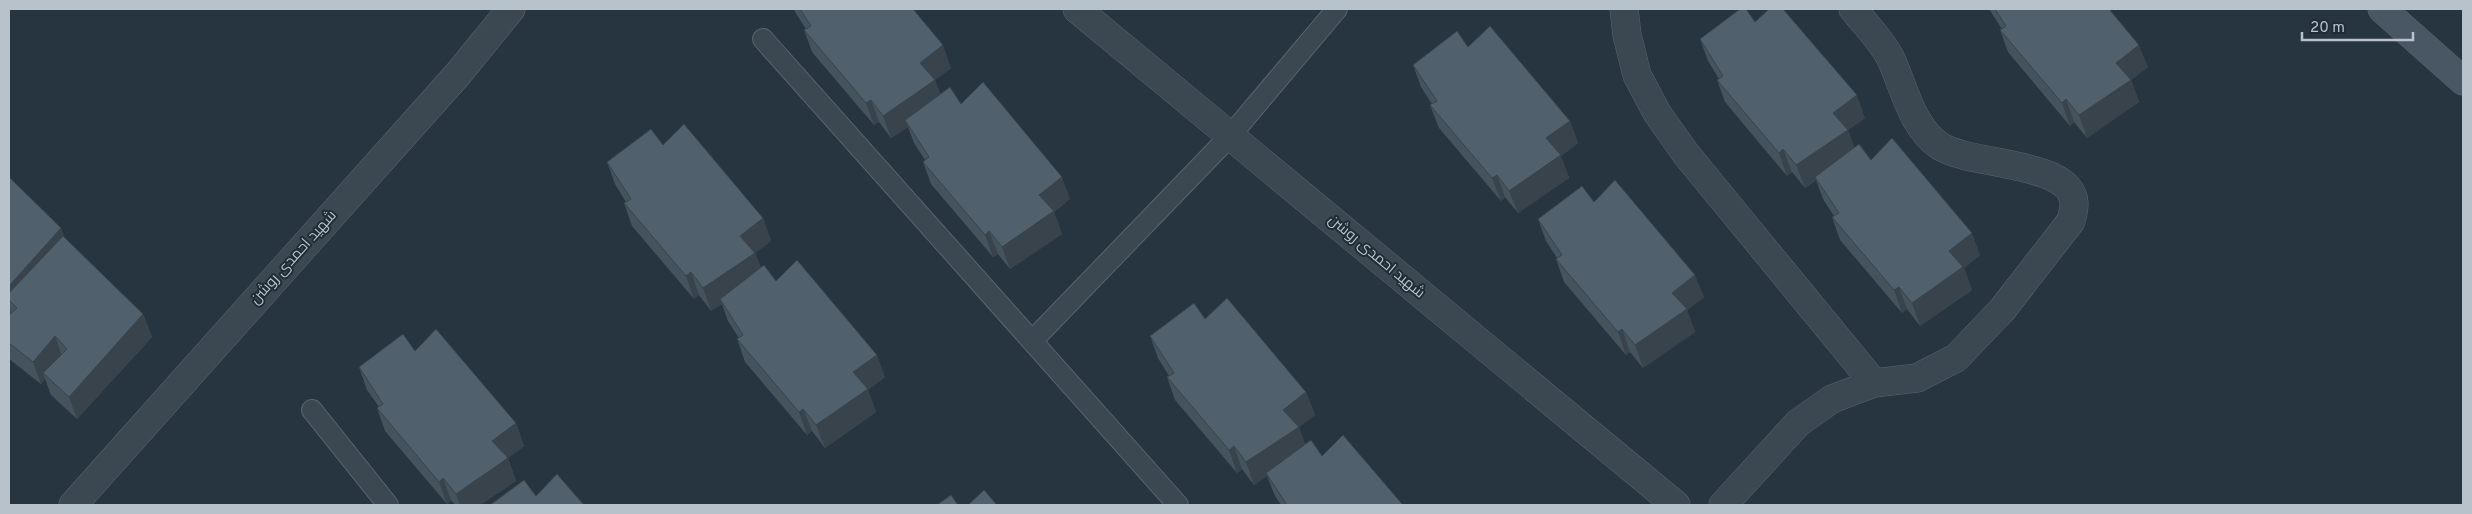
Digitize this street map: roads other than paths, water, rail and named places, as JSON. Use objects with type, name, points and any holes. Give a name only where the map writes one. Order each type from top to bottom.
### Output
[{"type":"main road","points":[[2382,9],[2463,81]]},
{"type":"street","name":"شهید احمدی روشن","points":[[73,505],[458,74],[511,9]]},
{"type":"street","name":"شهید احمدی روشن","points":[[1076,9],[1676,505]]},
{"type":"street","points":[[1624,9],[1627,35],[1637,75],[1657,113],[1686,154],[1874,383]]},
{"type":"street","points":[[1723,505],[1798,423],[1832,399],[1874,383],[1917,378],[1956,358],[2002,310],[2050,251],[2071,221],[2074,208],[2072,194],[2062,181],[2036,171],[1960,154],[1941,146],[1929,137],[1908,102],[1889,56],[1853,9]]},
{"type":"lane","points":[[1033,340],[1230,136],[1337,9]]},
{"type":"lane","points":[[763,39],[1178,505]]},
{"type":"lane","points":[[312,410],[388,505]]}]
